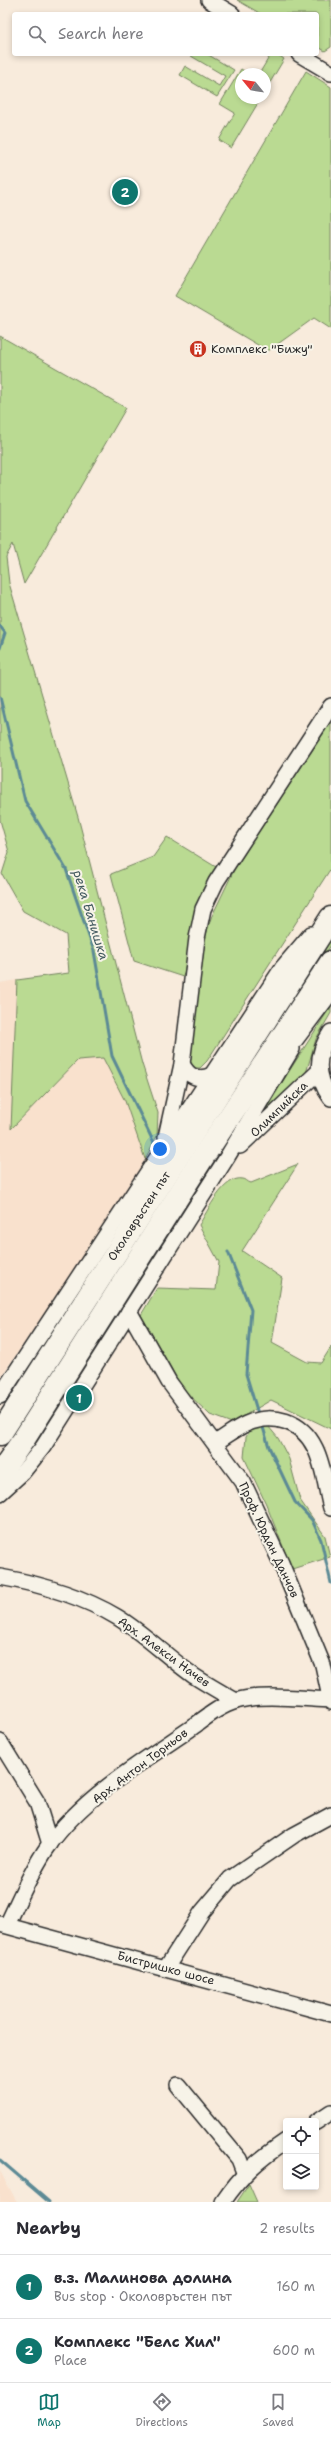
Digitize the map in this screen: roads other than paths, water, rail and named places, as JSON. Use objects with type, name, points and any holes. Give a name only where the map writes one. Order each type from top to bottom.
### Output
[{"type":"highway","name":"Околовръстен път","points":[[2,1431],[331,918]]},
{"type":"highway","name":"Околовръстен път","points":[[2,1486],[24,1439],[205,1154],[331,962]]},
{"type":"main road","points":[[205,1154],[311,1017],[329,990]]},
{"type":"street","points":[[209,0],[229,12]]},
{"type":"street","points":[[302,56],[331,73]]},
{"type":"street","points":[[166,1144],[182,1064],[197,938],[203,909],[216,882],[331,706]]},
{"type":"street","points":[[0,1396],[283,967],[331,910]]},
{"type":"street","points":[[2,1486],[22,1473],[43,1447],[226,1159],[311,1017]]},
{"type":"street","name":"Олимпийска","points":[[226,1159],[319,1071],[322,1047],[331,1032]]},
{"type":"street","points":[[182,1064],[187,1073],[193,1077],[201,1080],[212,1076]]},
{"type":"street","points":[[319,1071],[323,1087],[331,1098]]},
{"type":"street","name":"Проф. Юрдан Данчов","points":[[129,1312],[169,1382],[243,1482],[281,1563],[323,1665],[331,1701]]},
{"type":"street","points":[[214,1443],[246,1424],[268,1418],[280,1418],[293,1424],[308,1436],[316,1449],[331,1508]]},
{"type":"street","name":"Арх. Алекси Начев","points":[[0,1577],[27,1582],[86,1601],[117,1617],[146,1637],[195,1677],[236,1701]]},
{"type":"street","name":"Арх. Антон Торньов","points":[[3,1924],[35,1867],[50,1844],[79,1812],[112,1785],[209,1716],[236,1701],[252,1698],[331,1701]]},
{"type":"street","points":[[0,1742],[37,1802],[50,1844]]},
{"type":"street","points":[[166,1968],[202,1912],[230,1879],[294,1835],[331,1815]]},
{"type":"street","name":"Бистришко шосе","points":[[3,1924],[331,2014]]},
{"type":"street","points":[[178,2085],[240,2159],[244,2172]]},
{"type":"street","points":[[319,2120],[331,2112]]},
{"type":"street","points":[[223,2202],[244,2172],[262,2157],[283,2143]]},
{"type":"waterway","name":"река Банишка","points":[[0,626],[5,633],[0,648]]},
{"type":"waterway","name":"река Банишка","points":[[0,697],[25,801],[66,869],[94,951],[112,1056],[154,1143]]},
{"type":"waterway","name":"река Банишка","points":[[228,1252],[251,1310],[246,1374],[259,1417]]},
{"type":"waterway","name":"река Банишка","points":[[262,1424],[269,1447],[295,1502],[312,1520],[321,1540],[331,1583]]},
{"type":"waterway","points":[[0,2160],[49,2202]]},
{"type":"place","name":"Комплекс \"Белс Хил\"","points":[[125,192]]},
{"type":"place","name":"Комплекс \"Бижу\"","points":[[198,349]]},
{"type":"place","name":"в.з. Малинова долина","points":[[79,1398]]}]
